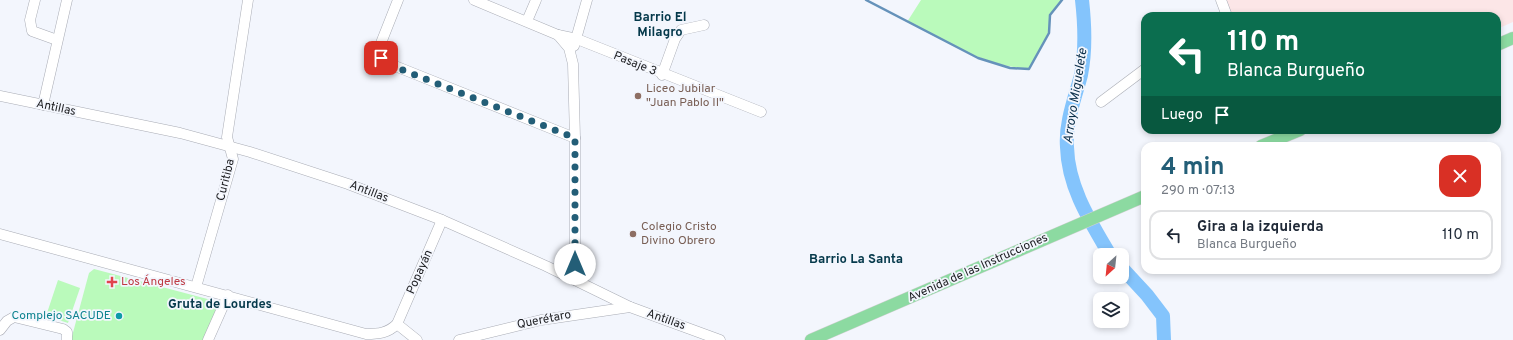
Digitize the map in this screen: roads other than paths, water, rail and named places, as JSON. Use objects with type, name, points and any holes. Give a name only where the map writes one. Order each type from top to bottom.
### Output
[{"type":"main road","points":[[1501,43],[1513,38]]},
{"type":"main road","points":[[1270,142],[1289,134]]},
{"type":"main road","name":"Avenida de las Instrucciones","points":[[811,340],[1141,198]]},
{"type":"street","points":[[35,0],[30,20],[32,32],[57,40]]},
{"type":"street","points":[[43,105],[67,0]]},
{"type":"street","name":"Curitiba","points":[[196,287],[233,159],[233,153],[227,137],[248,0]]},
{"type":"street","points":[[398,0],[380,48],[381,58],[390,65],[575,138]]},
{"type":"street","name":"Pasaje 3","points":[[474,0],[558,35],[576,40],[662,75],[761,112]]},
{"type":"street","points":[[527,21],[536,0]]},
{"type":"street","points":[[575,280],[575,138],[571,55],[587,0]]},
{"type":"street","points":[[1221,0],[1226,12]]},
{"type":"street","points":[[662,75],[675,39],[681,30],[704,25]]},
{"type":"street","points":[[558,35],[565,43],[571,55]]},
{"type":"street","points":[[1101,102],[1141,72]]},
{"type":"street","name":"Antillas","points":[[0,96],[180,133],[348,184],[442,220],[575,280],[630,307],[720,340]]},
{"type":"street","name":"Popayán","points":[[397,324],[442,220]]},
{"type":"street","points":[[0,234],[228,295],[376,337],[387,332],[397,324],[417,340]]},
{"type":"street","points":[[208,340],[228,295]]},
{"type":"street","name":"Querétaro","points":[[459,340],[541,320],[630,307]]},
{"type":"street","points":[[0,330],[7,321],[14,317],[63,329],[67,336]]},
{"type":"waterway","points":[[866,0],[978,58],[1010,68],[1029,69],[1049,33],[1050,15],[1062,0]]},
{"type":"waterway","name":"Arroyo Miguelete","points":[[1082,0],[1084,56],[1068,129],[1068,162],[1071,176],[1081,203],[1106,248]]},
{"type":"waterway","name":"Arroyo Miguelete","points":[[1129,276],[1147,295],[1163,316],[1164,340]]},
{"type":"place","name":"Liceo Jubilar \"Juan Pablo II\"","points":[[638,96]]},
{"type":"place","name":"Colegio Cristo Divino Obrero","points":[[633,234]]},
{"type":"place","name":"Los Ángeles","points":[[112,282]]},
{"type":"place","name":"Complejo SACUDE","points":[[119,316]]},
{"type":"district","name":"Barrio El Milagro","points":[[660,26]]},
{"type":"district","name":"Barrio La Santa","points":[[856,260]]},
{"type":"district","name":"Gruta de Lourdes","points":[[220,305]]}]
